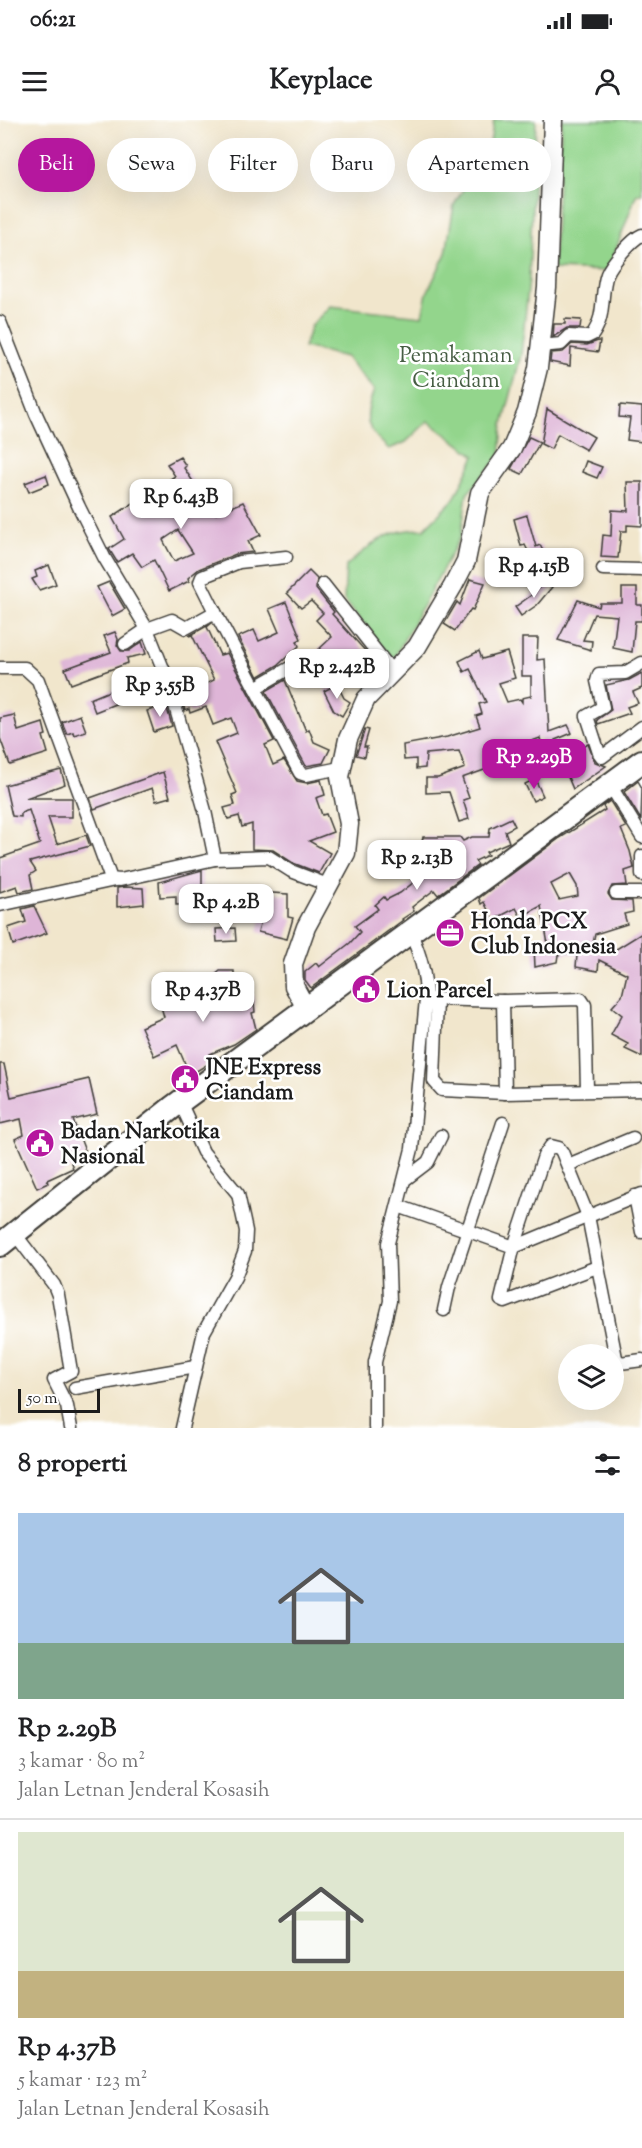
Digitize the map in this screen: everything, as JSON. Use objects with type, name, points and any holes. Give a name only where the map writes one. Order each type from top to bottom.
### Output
[{"type":"highway","points":[[7,1239],[180,1102],[642,761]]},
{"type":"street","points":[[307,1010],[294,986],[293,964],[300,940],[344,859],[348,843],[349,824],[340,768],[343,750],[361,707],[391,670],[423,639],[461,571],[480,493],[512,448],[523,424],[541,346],[551,228],[553,120]]},
{"type":"street","points":[[541,346],[561,345],[569,336],[587,337],[593,334],[604,306],[607,273],[628,244],[642,235]]},
{"type":"street","points":[[0,322],[36,414],[79,507],[104,557],[147,629],[168,681],[205,812],[215,859]]},
{"type":"street","points":[[286,557],[239,562],[202,578],[200,582],[301,774],[340,768]]},
{"type":"street","points":[[603,569],[642,570]]},
{"type":"street","points":[[323,584],[391,670]]},
{"type":"street","points":[[125,644],[147,629],[174,620],[186,628],[215,612]]},
{"type":"street","points":[[642,663],[625,673],[599,674],[597,681],[603,707],[587,716],[602,757],[614,751],[642,727]]},
{"type":"street","points":[[255,688],[293,666]]},
{"type":"street","points":[[0,668],[25,668],[38,680],[108,875],[115,880]]},
{"type":"street","points":[[610,785],[642,837]]},
{"type":"street","points":[[642,856],[642,875]]},
{"type":"street","points":[[0,905],[215,859],[269,857],[291,872],[328,885]]},
{"type":"street","points":[[616,893],[642,893]]},
{"type":"street","points":[[410,931],[424,968],[432,1000],[435,1085],[442,1090],[505,1093],[587,1089],[642,1090]]},
{"type":"street","points":[[432,1000],[503,1001],[576,998],[584,1001],[587,1089]]},
{"type":"street","points":[[375,1428],[375,1362],[390,1301],[388,1244],[412,1149],[432,1000]]},
{"type":"street","points":[[503,1001],[505,1093]]},
{"type":"street","points":[[180,1102],[203,1152],[238,1194],[246,1232],[245,1251],[228,1292],[207,1324],[182,1428]]},
{"type":"street","points":[[444,1310],[503,1123]]},
{"type":"street","points":[[406,1178],[428,1162],[441,1136]]},
{"type":"street","points":[[568,1165],[633,1138]]},
{"type":"street","points":[[597,1267],[502,1302],[501,1298],[514,1246],[548,1148],[559,1148],[588,1216],[614,1351],[620,1363],[642,1360]]},
{"type":"street","points":[[398,1206],[514,1246],[639,1195],[642,1232]]},
{"type":"street","points":[[7,1239],[54,1286],[61,1305],[71,1371],[54,1380],[67,1406],[71,1428]]},
{"type":"street","points":[[75,1388],[195,1367]]},
{"type":"green space","name":"Pemakaman Ciandam","points":[[494,120],[536,120],[535,138],[491,138]]},
{"type":"green space","points":[[562,120],[642,120],[642,193],[636,195],[608,271],[553,269]]},
{"type":"green space","name":"Pemakaman Ciandam","points":[[462,192],[533,192],[529,280],[521,355],[503,425],[500,456],[467,494],[461,536],[393,660],[344,600],[346,566],[381,539],[400,532],[424,529],[454,499],[475,456],[428,421],[406,442],[389,449],[375,435],[368,423],[368,409],[374,390],[346,357],[304,347],[311,326],[330,306],[422,316],[427,293],[446,253],[454,205]]},
{"type":"building","points":[[565,319],[581,320],[580,328],[567,328],[553,337],[554,324],[565,324]]},
{"type":"building","points":[[600,341],[598,352],[571,348],[570,366],[550,362],[551,353],[563,352],[572,344],[587,345]]},
{"type":"building","points":[[620,405],[642,407],[642,442],[627,440],[630,418],[619,417]]},
{"type":"building","points":[[547,409],[594,437],[586,450],[558,434],[551,449],[541,444]]},
{"type":"building","points":[[529,437],[540,442],[522,474],[511,469]]},
{"type":"building","points":[[180,457],[186,466],[184,468],[196,486],[191,489],[205,513],[214,509],[216,514],[243,502],[261,535],[248,541],[253,552],[236,554],[199,569],[188,578],[189,581],[169,591],[154,560],[142,567],[132,553],[117,562],[109,549],[124,539],[112,517],[175,476],[167,464]],"holes":[[[178,530],[193,553],[174,561],[163,540]]]},
{"type":"building","points":[[586,461],[602,467],[597,478],[582,472]]},
{"type":"building","points":[[46,475],[49,484],[29,492],[25,483]]},
{"type":"building","points":[[627,482],[642,482],[642,526],[627,525],[627,531],[621,531],[618,558],[601,557],[603,535],[611,536],[612,510],[628,511]]},
{"type":"building","points":[[527,515],[536,547],[540,545],[555,575],[543,581],[525,545],[521,546],[514,519]]},
{"type":"building","points":[[49,565],[56,584],[39,590],[32,579],[37,577],[35,571]]},
{"type":"building","points":[[309,571],[317,579],[316,589],[334,612],[332,614],[368,654],[365,656],[371,666],[340,683],[318,653],[318,650],[332,637],[316,620],[323,613],[311,601],[301,608],[287,593]]},
{"type":"building","points":[[470,579],[485,583],[473,610],[471,609],[455,631],[444,624],[457,602],[460,605]]},
{"type":"building","points":[[545,581],[552,587],[537,605],[521,616],[515,607],[533,594]]},
{"type":"building","points":[[109,582],[125,609],[112,616],[97,587]]},
{"type":"building","points":[[622,588],[637,588],[637,605],[642,605],[642,621],[635,621],[632,652],[613,648],[617,616],[594,614],[583,640],[592,641],[591,650],[558,640],[578,600],[599,607],[600,603],[622,603]]},
{"type":"building","points":[[286,602],[301,639],[297,641],[299,646],[278,665],[258,677],[238,637],[254,630],[259,641],[279,632],[269,609]]},
{"type":"building","points":[[212,623],[207,627],[220,655],[227,653],[274,741],[265,745],[273,765],[284,760],[297,781],[307,783],[321,780],[325,795],[316,798],[322,815],[326,814],[333,832],[309,841],[330,853],[319,873],[293,863],[273,850],[252,849],[252,824],[242,827],[239,816],[228,819],[224,808],[235,805],[232,795],[237,793],[215,742],[237,733],[231,718],[213,725],[206,707],[190,713],[189,709],[185,711],[183,703],[186,702],[183,695],[214,680],[192,635],[189,636]]},
{"type":"building","points":[[115,632],[118,639],[117,645],[121,651],[129,651],[142,642],[146,654],[127,658],[128,663],[71,684],[65,669],[111,652],[104,636]]},
{"type":"building","points":[[522,638],[538,638],[537,660],[545,659],[549,732],[568,725],[572,733],[555,740],[557,747],[544,752],[540,738],[509,750],[514,763],[502,768],[501,764],[462,778],[469,798],[463,800],[469,819],[459,822],[449,792],[426,793],[426,778],[438,778],[465,768],[459,751],[426,754],[425,768],[416,769],[416,759],[404,760],[403,745],[447,737],[480,727],[476,716],[482,714],[479,704],[486,702],[470,669],[464,672],[459,661],[479,651],[482,659],[507,652],[515,678],[499,683],[507,702],[520,699],[522,702],[522,698],[531,696],[531,676],[522,676]]},
{"type":"building","points":[[642,673],[642,688],[633,692],[638,703],[627,707],[630,713],[598,724],[597,720],[611,710],[606,685],[629,680]]},
{"type":"building","points":[[154,674],[159,690],[145,695],[139,680]]},
{"type":"building","points":[[285,680],[306,731],[309,729],[314,742],[330,749],[323,763],[306,766],[266,691]]},
{"type":"building","points":[[337,684],[344,698],[350,702],[342,716],[334,711],[324,691]]},
{"type":"building","points":[[119,687],[125,700],[95,712],[90,699]]},
{"type":"building","points":[[166,705],[172,726],[154,732],[147,711]]},
{"type":"building","points":[[14,715],[18,731],[43,723],[46,735],[43,736],[48,753],[10,765],[0,738],[0,718]]},
{"type":"building","points":[[80,715],[86,731],[74,735],[73,732],[67,734],[62,722]]},
{"type":"building","points":[[365,729],[369,730],[364,747],[367,747],[365,757],[356,755]]},
{"type":"building","points":[[588,744],[595,762],[606,766],[573,789],[562,763],[564,762],[562,755]]},
{"type":"building","points":[[61,770],[65,784],[26,798],[72,798],[72,817],[48,817],[57,844],[86,835],[90,846],[30,862],[36,871],[30,875],[33,889],[19,892],[17,886],[0,892],[0,858],[40,844],[29,810],[21,813],[21,817],[12,816],[5,785]]},
{"type":"building","points":[[163,772],[170,797],[156,801],[152,788],[94,809],[90,798]]},
{"type":"building","points":[[535,779],[543,796],[533,801],[525,784]]},
{"type":"building","points":[[638,781],[642,788],[641,820],[624,792]]},
{"type":"building","points":[[610,801],[626,827],[621,829],[634,868],[625,871],[627,885],[612,886],[608,894],[612,900],[632,901],[633,912],[624,914],[627,924],[595,934],[591,951],[610,953],[642,933],[642,1057],[625,1049],[628,1044],[611,1035],[622,1015],[612,1007],[622,996],[627,974],[599,960],[598,971],[576,967],[577,955],[568,953],[558,955],[557,962],[535,967],[534,947],[548,944],[541,906],[521,917],[516,908],[493,920],[484,902],[481,904],[479,898],[560,838],[605,810],[603,806]],"holes":[[[570,874],[577,886],[578,896],[559,900],[551,884]]]},
{"type":"building","points":[[511,818],[515,826],[505,831],[509,842],[486,852],[488,855],[475,861],[478,865],[438,895],[434,890],[412,907],[414,911],[403,920],[311,988],[305,980],[305,972],[316,963],[319,967],[350,943],[360,932],[355,926],[378,909],[375,905],[384,897],[386,900],[400,893],[423,875],[416,865],[435,852],[420,850],[423,837],[460,837],[463,841],[472,837],[489,837],[490,828]]},
{"type":"building","points":[[202,870],[202,904],[176,905],[176,896],[160,897],[159,882]]},
{"type":"building","points":[[117,888],[143,888],[144,904],[117,907]]},
{"type":"building","points":[[239,891],[288,894],[288,917],[293,918],[287,939],[258,932],[265,904],[239,904]]},
{"type":"building","points":[[34,906],[47,933],[13,945],[8,928],[26,922],[22,909]]},
{"type":"building","points":[[235,928],[236,941],[217,942],[216,929]]},
{"type":"building","points":[[220,971],[234,971],[234,995],[253,994],[255,1012],[252,1013],[256,1029],[234,1044],[210,1054],[213,1061],[190,1075],[177,1045],[154,1056],[141,1027],[164,1017],[160,1003],[178,997],[180,1003],[208,1003],[208,981]]},
{"type":"building","points":[[0,1064],[4,1064],[11,1097],[89,1079],[97,1114],[73,1120],[87,1156],[71,1163],[73,1168],[47,1180],[48,1183],[37,1188],[15,1139],[24,1135],[21,1119],[0,1124]]},
{"type":"place","name":"Honda PCX Club Indonesia","points":[[450,933]]},
{"type":"place","name":"Lion Parcel","points":[[366,989]]},
{"type":"place","name":"JNE Express Ciandam","points":[[185,1079]]},
{"type":"place","name":"Badan Narkotika Nasional","points":[[40,1143]]}]
